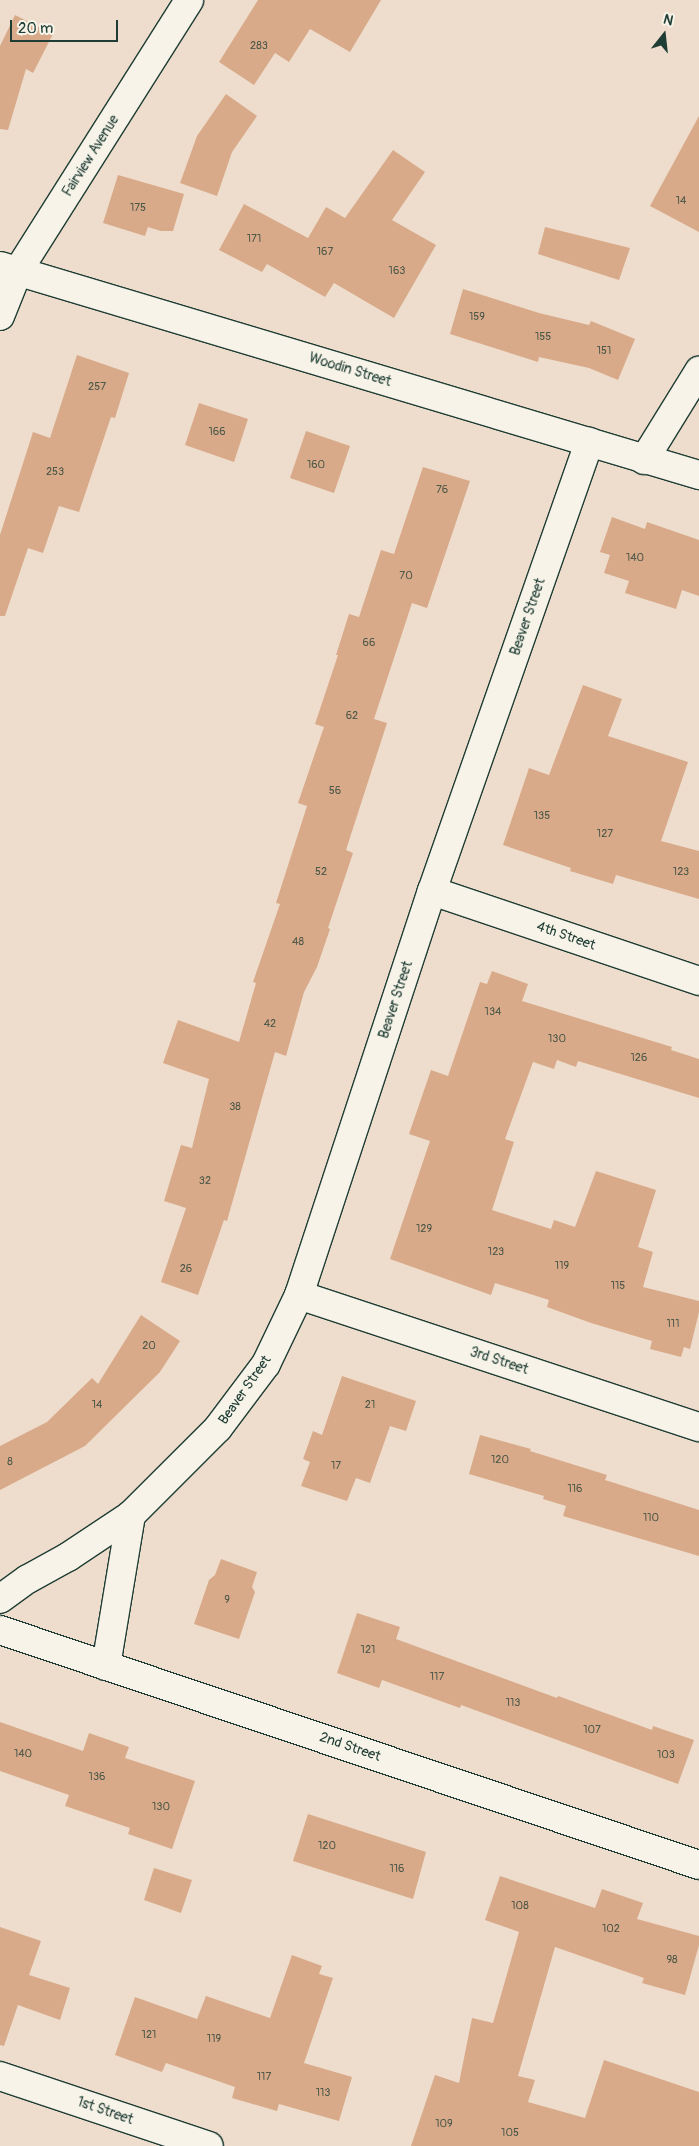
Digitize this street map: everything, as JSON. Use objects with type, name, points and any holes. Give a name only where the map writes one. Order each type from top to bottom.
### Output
[{"type":"street","name":"Fairview Avenue","points":[[0,316],[9,269],[189,0]]},
{"type":"street","name":"Woodin Street","points":[[9,269],[699,475]]},
{"type":"street","points":[[644,460],[699,371]]},
{"type":"street","name":"Beaver Street","points":[[0,1599],[28,1579],[68,1557],[131,1515],[218,1428],[266,1364],[299,1295],[432,892],[589,442]]},
{"type":"street","name":"4th Street","points":[[432,892],[699,981]]},
{"type":"street","name":"3rd Street","points":[[299,1295],[699,1427]]},
{"type":"street","points":[[106,1666],[131,1515]]},
{"type":"street","name":"2nd Street","points":[[0,1630],[699,1865]]},
{"type":"street","name":"1st Street","points":[[0,2076],[209,2146]]},
{"type":"building","points":[[258,0],[381,0],[350,52],[310,29],[289,62],[275,53],[254,85],[219,62]]},
{"type":"building","points":[[15,15],[53,34],[33,73],[26,69],[8,130],[0,129],[0,46]]},
{"type":"building","points":[[226,94],[257,116],[232,152],[217,196],[180,183],[197,136]]},
{"type":"building","points":[[699,116],[699,232],[650,206]]},
{"type":"building","points":[[393,150],[425,172],[392,220],[436,245],[394,318],[334,283],[325,297],[267,264],[262,272],[219,250],[244,204],[308,238],[326,207],[345,218]]},
{"type":"building","points":[[118,175],[184,194],[173,231],[161,231],[148,227],[145,236],[103,223]]},
{"type":"building","points":[[545,227],[630,248],[619,280],[538,254]]},
{"type":"building","points":[[463,289],[539,313],[589,325],[591,321],[635,339],[618,380],[589,368],[539,357],[538,362],[450,334]]},
{"type":"building","points":[[77,355],[129,373],[115,418],[111,417],[79,512],[59,506],[43,553],[28,548],[5,616],[0,616],[0,535],[33,432],[50,438]]},
{"type":"building","points":[[199,403],[248,419],[234,462],[185,445]]},
{"type":"building","points":[[306,431],[350,446],[334,493],[290,478]]},
{"type":"building","points":[[423,467],[470,481],[427,608],[412,603],[374,719],[387,723],[346,850],[353,853],[328,928],[330,929],[317,967],[304,992],[286,1056],[275,1052],[227,1221],[224,1220],[198,1295],[161,1282],[186,1208],[164,1201],[181,1145],[192,1148],[209,1079],[163,1063],[178,1020],[239,1042],[256,983],[253,982],[280,904],[276,903],[307,806],[298,803],[324,727],[315,724],[338,655],[336,655],[349,614],[359,617],[381,550],[394,554]]},
{"type":"building","points":[[612,517],[645,529],[647,522],[699,540],[699,596],[682,590],[676,609],[625,593],[629,581],[604,573],[610,555],[600,552]]},
{"type":"building","points":[[583,685],[622,699],[608,736],[688,762],[661,841],[699,851],[699,899],[616,875],[613,884],[570,871],[571,868],[503,845],[529,768],[549,775]]},
{"type":"building","points":[[492,971],[528,984],[522,1001],[672,1047],[671,1050],[699,1059],[699,1098],[578,1061],[576,1067],[557,1060],[554,1069],[533,1062],[505,1139],[514,1142],[492,1210],[551,1229],[554,1220],[575,1227],[596,1171],[656,1190],[638,1247],[653,1252],[643,1287],[699,1301],[699,1312],[690,1349],[684,1347],[681,1357],[650,1349],[652,1341],[591,1323],[547,1307],[549,1300],[495,1283],[491,1295],[390,1259],[430,1141],[409,1134],[431,1070],[448,1076],[480,982],[487,984]]},
{"type":"building","points":[[141,1315],[180,1341],[160,1372],[85,1446],[0,1490],[0,1446],[47,1422],[92,1378],[98,1384]]},
{"type":"building","points":[[342,1376],[416,1401],[406,1431],[390,1426],[370,1483],[356,1478],[347,1501],[301,1486],[310,1462],[303,1459],[313,1431],[322,1435]]},
{"type":"building","points":[[480,1435],[531,1449],[530,1451],[607,1475],[605,1480],[699,1510],[699,1556],[563,1516],[566,1506],[543,1499],[544,1496],[469,1474]]},
{"type":"building","points":[[221,1559],[257,1572],[252,1587],[255,1592],[239,1639],[194,1624],[209,1580],[215,1575]]},
{"type":"building","points":[[357,1613],[400,1627],[396,1639],[557,1698],[558,1696],[652,1730],[653,1726],[694,1740],[678,1784],[461,1705],[460,1708],[382,1680],[379,1688],[337,1673]]},
{"type":"building","points":[[0,1722],[83,1751],[89,1733],[129,1747],[125,1758],[195,1781],[172,1849],[128,1834],[130,1828],[65,1806],[69,1795],[0,1771]]},
{"type":"building","points":[[308,1814],[426,1852],[413,1899],[293,1861]]},
{"type":"building","points":[[154,1868],[192,1880],[181,1913],[144,1900]]},
{"type":"building","points":[[500,1876],[595,1908],[602,1889],[643,1903],[637,1919],[699,1936],[699,1945],[685,1995],[642,1983],[644,1978],[555,1947],[518,2076],[535,2080],[528,2102],[585,2118],[604,2060],[699,2092],[699,2146],[411,2146],[435,2075],[459,2083],[472,2018],[493,2023],[519,1932],[485,1920]]},
{"type":"building","points":[[0,1927],[41,1941],[29,1975],[70,1988],[60,2020],[18,2005],[4,2046],[0,2045]]},
{"type":"building","points":[[292,1955],[322,1966],[319,1974],[333,1978],[304,2063],[352,2077],[339,2121],[279,2104],[277,2111],[232,2098],[235,2087],[166,2063],[162,2072],[115,2055],[135,1997],[197,2019],[206,1996],[270,2018]]}]
